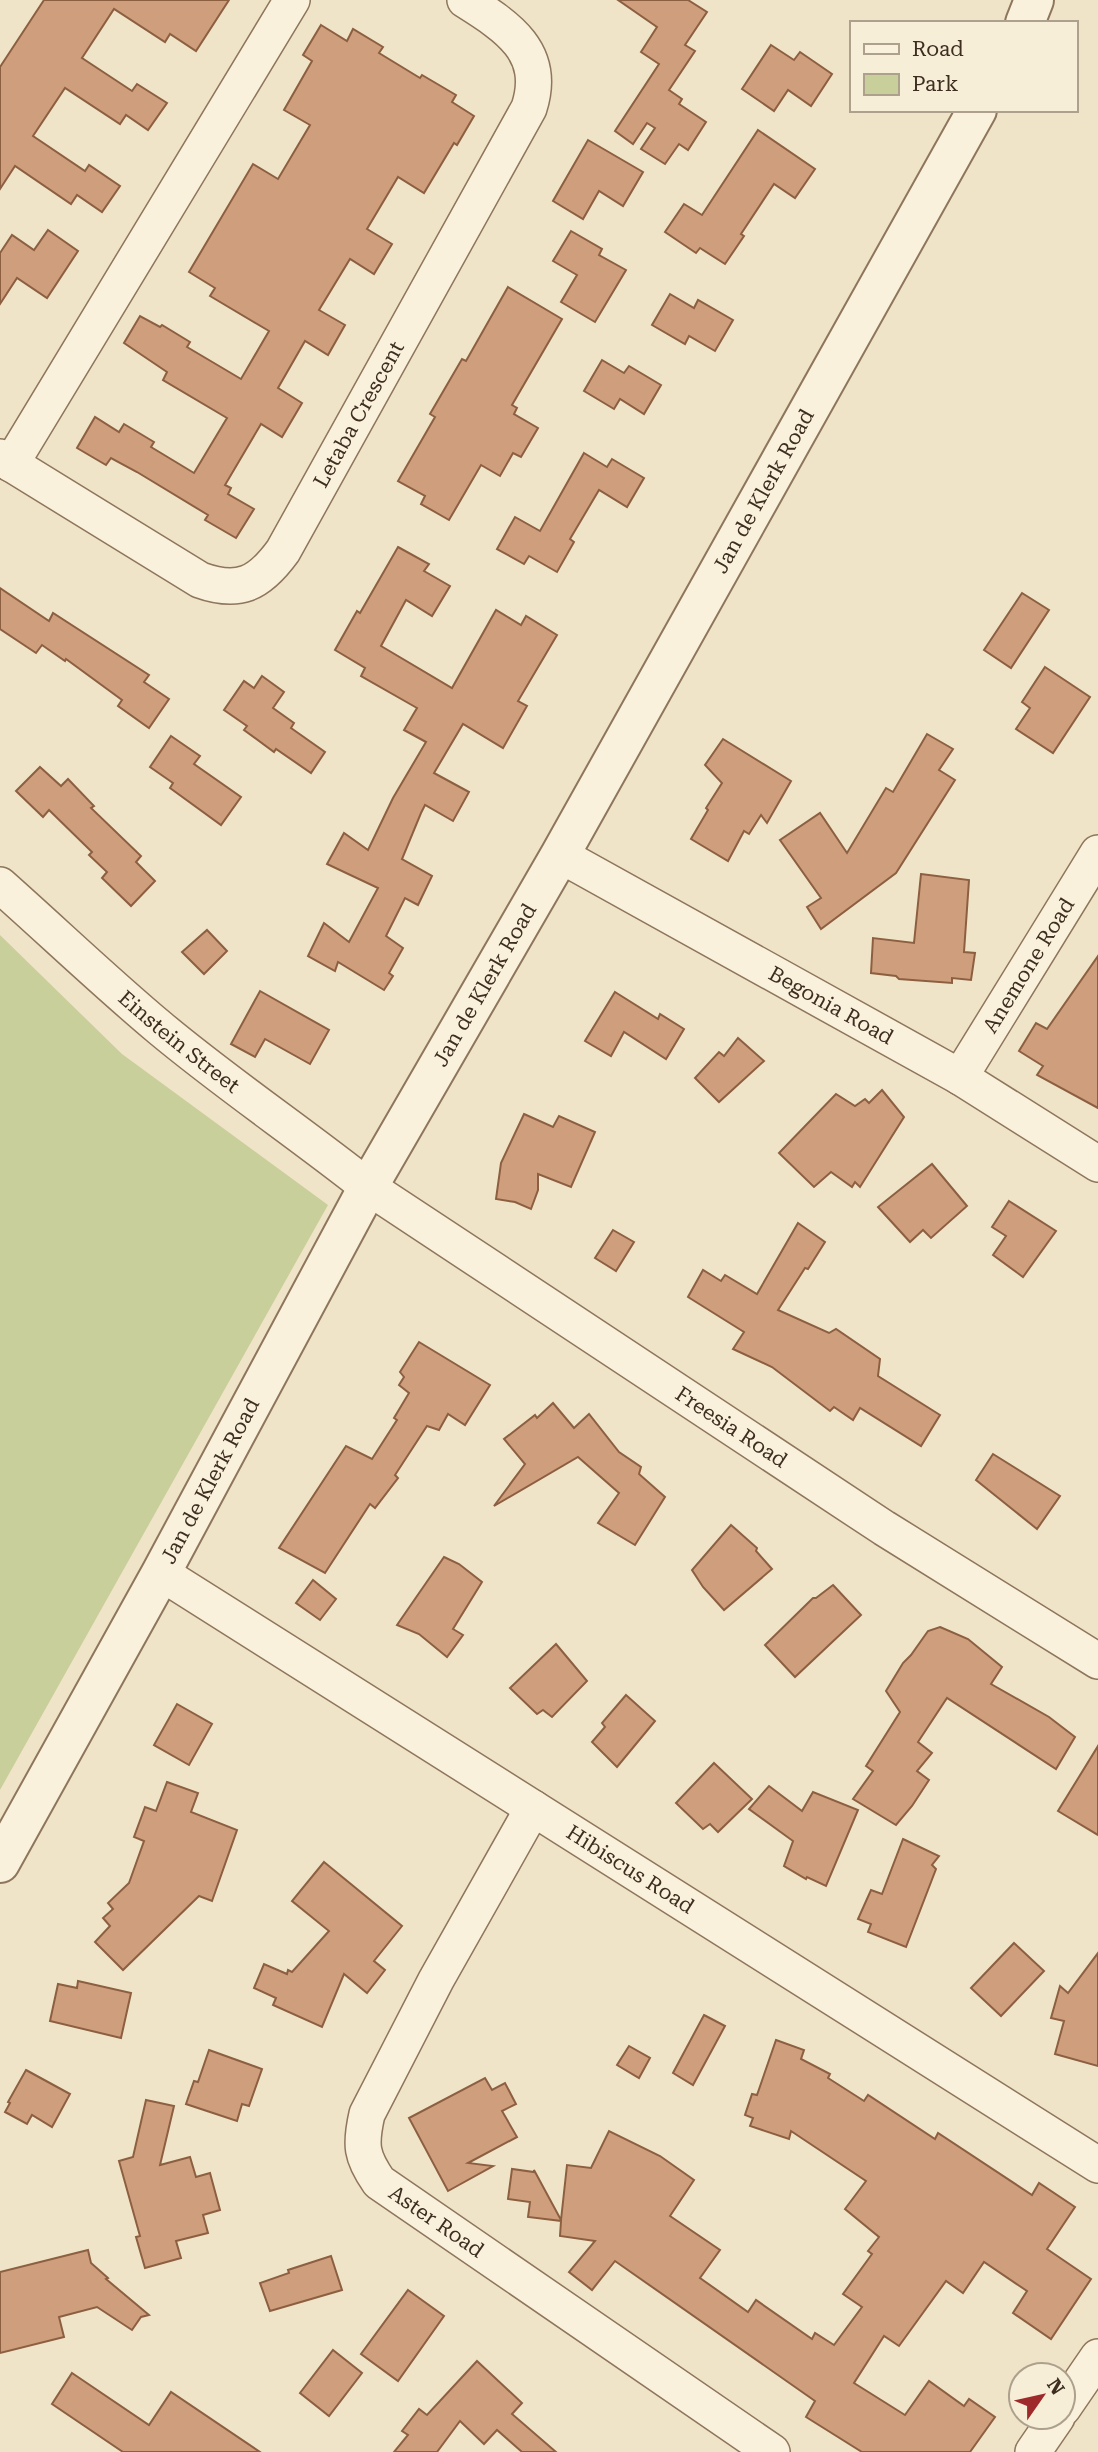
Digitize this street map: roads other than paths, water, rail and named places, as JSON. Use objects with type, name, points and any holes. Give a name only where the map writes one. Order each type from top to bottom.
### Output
[{"type":"street","points":[[6,460],[292,0]]},
{"type":"street","name":"Letaba Crescent","points":[[6,460],[200,580],[228,587],[242,586],[254,582],[272,567],[529,108],[535,82],[529,57],[523,46],[490,15],[466,0]]},
{"type":"street","points":[[1025,21],[1034,0]]},
{"type":"street","name":"Jan de Klerk Road","points":[[0,1863],[161,1573],[368,1187],[561,855],[976,112]]},
{"type":"street","name":"Anemone Road","points":[[960,1077],[1098,853]]},
{"type":"street","name":"Begonia Road","points":[[561,855],[960,1077],[1098,1164]]},
{"type":"street","name":"Einstein Street","points":[[0,885],[158,1026],[226,1081],[300,1133],[368,1187]]},
{"type":"street","name":"Freesia Road","points":[[368,1187],[884,1528],[1098,1661]]},
{"type":"street","name":"Hibiscus Road","points":[[161,1573],[1098,2165]]},
{"type":"street","name":"Aster Road","points":[[533,1808],[436,1980],[367,2114],[362,2138],[364,2156],[379,2182],[772,2452]]},
{"type":"street","points":[[1077,2388],[1098,2357]]},
{"type":"street","points":[[1033,2452],[1047,2431]]}]
